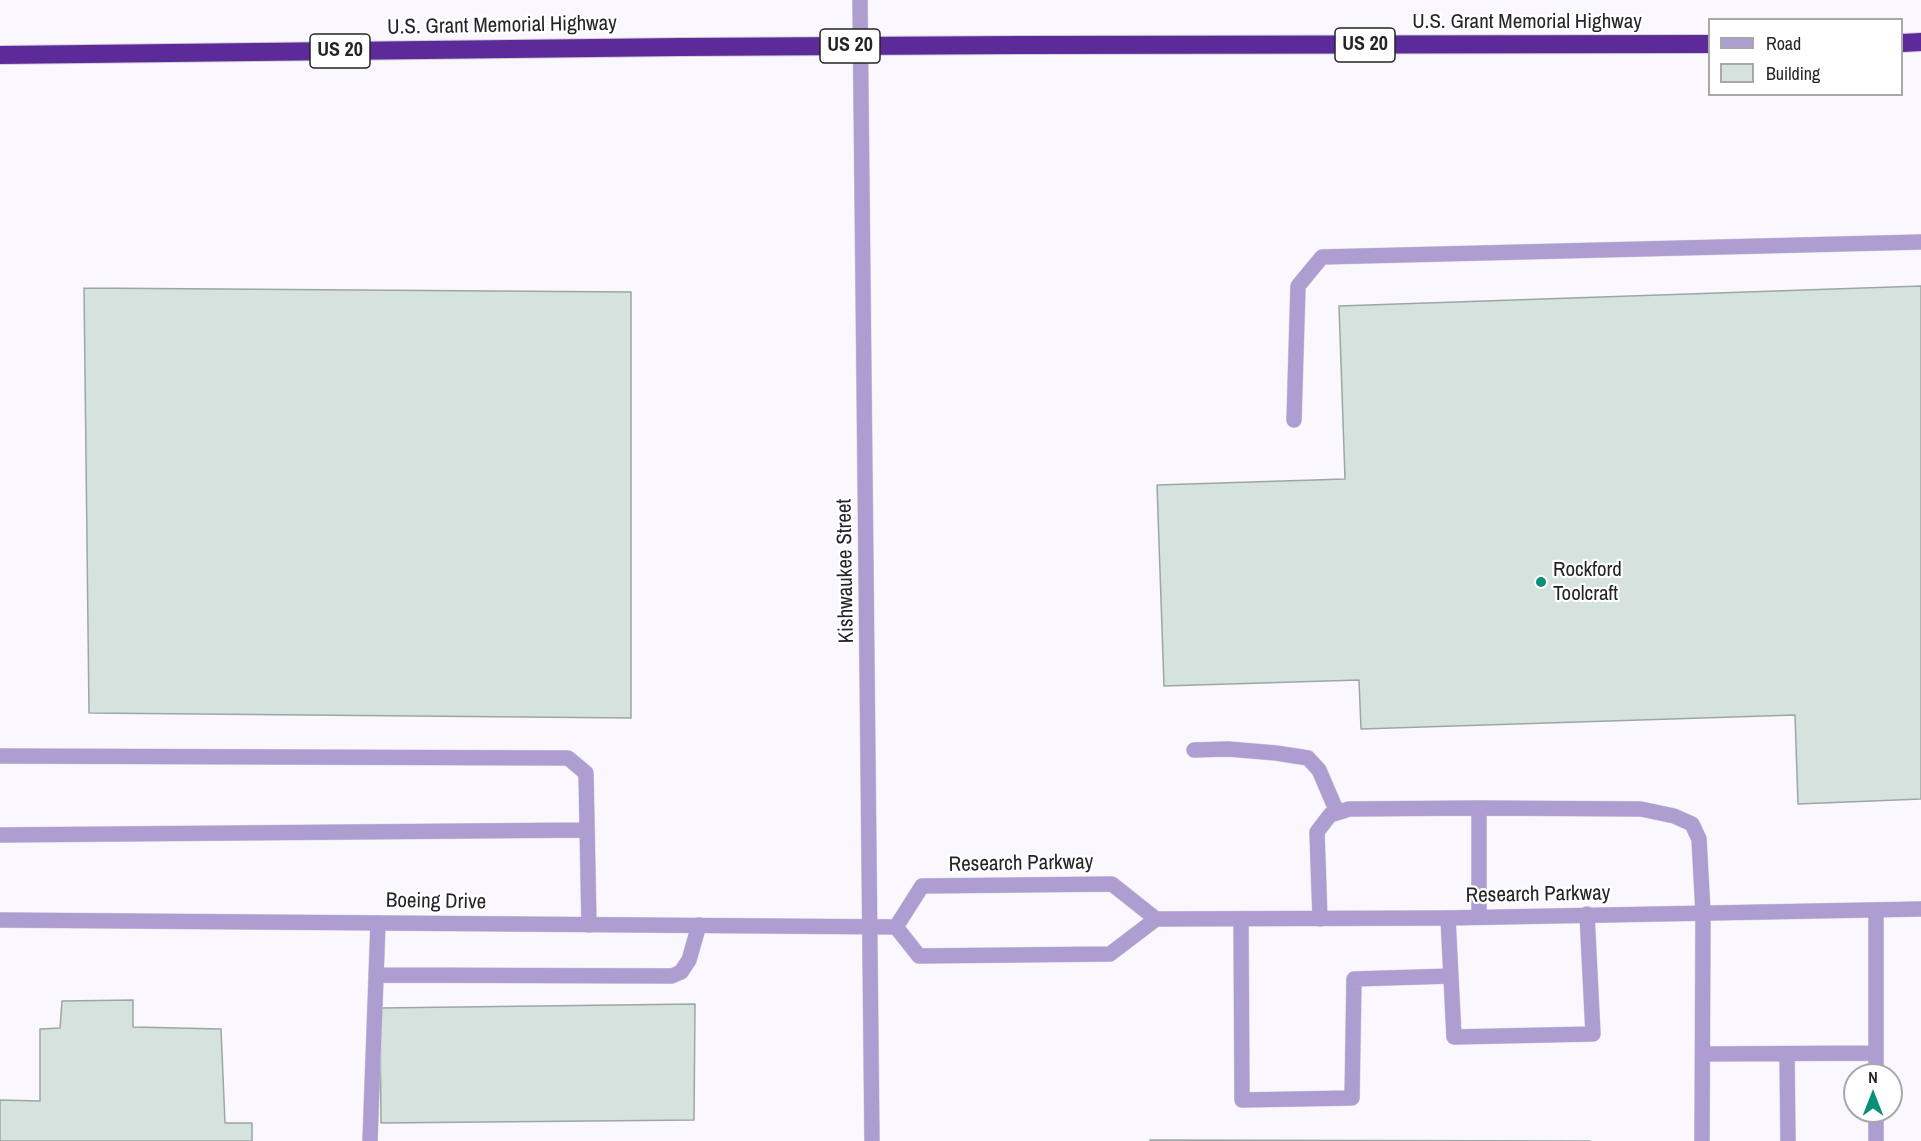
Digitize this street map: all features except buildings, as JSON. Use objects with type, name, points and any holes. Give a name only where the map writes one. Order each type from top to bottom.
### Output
[{"type":"highway","points":[[1903,43],[1921,42]]},
{"type":"highway","name":"U.S. Grant Memorial Highway","points":[[0,55],[680,46],[1708,44]]},
{"type":"street","name":"Kishwaukee Street","points":[[860,0],[873,1141]]},
{"type":"street","points":[[1294,420],[1298,286],[1322,257],[1921,242]]},
{"type":"street","points":[[1194,750],[1228,749],[1308,758],[1319,770],[1337,812]]},
{"type":"street","points":[[0,756],[568,758],[586,773],[589,925]]},
{"type":"street","points":[[1479,808],[1479,916]]},
{"type":"street","points":[[1320,919],[1317,832],[1330,815],[1337,812],[1349,809],[1641,809],[1674,816],[1692,824],[1699,839],[1703,912],[1702,1141]]},
{"type":"street","points":[[0,835],[586,830]]},
{"type":"street","name":"Research Parkway","points":[[896,927],[922,886],[1112,884],[1156,919],[1448,918],[1921,909]]},
{"type":"street","points":[[1876,910],[1876,1063]]},
{"type":"street","points":[[1448,918],[1454,1037],[1593,1034],[1587,914]]},
{"type":"street","points":[[871,927],[896,927],[919,956],[1110,954],[1156,919]]},
{"type":"street","name":"Boeing Drive","points":[[0,920],[871,927]]},
{"type":"street","points":[[1241,920],[1242,1100],[1352,1098],[1354,980],[1451,976]]},
{"type":"street","points":[[370,1141],[378,923]]},
{"type":"street","points":[[376,975],[672,976],[681,972],[689,960],[699,925]]},
{"type":"street","points":[[1703,1054],[1876,1053]]},
{"type":"street","points":[[1787,1054],[1788,1141]]},
{"type":"street","points":[[1876,1123],[1876,1141]]},
{"type":"place","name":"Rockford Toolcraft","points":[[1541,582]]}]
